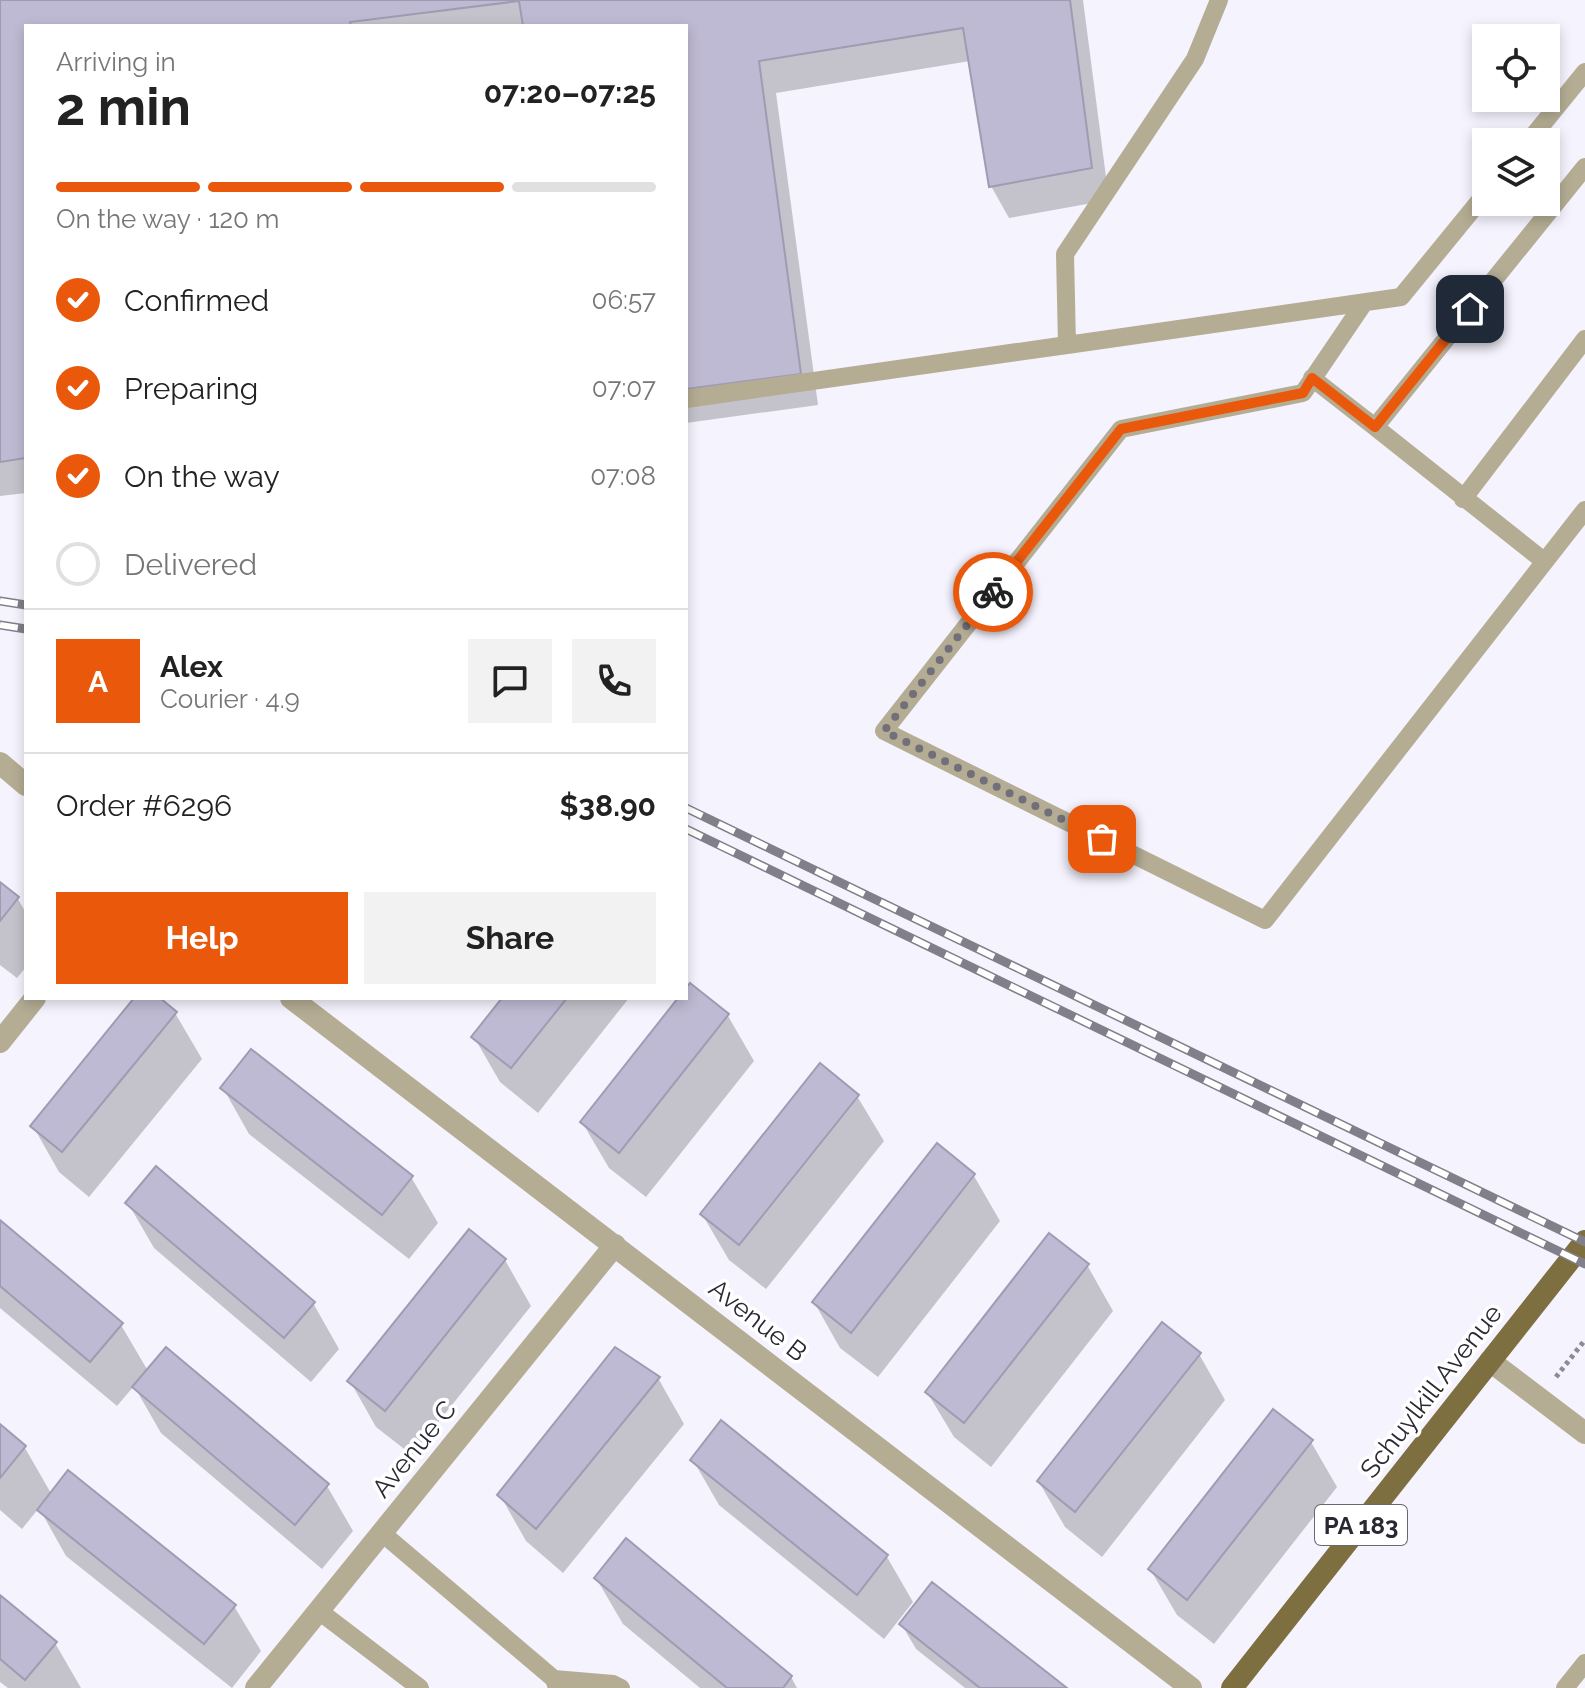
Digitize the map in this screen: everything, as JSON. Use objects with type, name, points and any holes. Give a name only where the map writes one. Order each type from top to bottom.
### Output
[{"type":"main road","name":"Schuylkill Avenue","points":[[1232,1688],[1585,1241]]},
{"type":"street","points":[[0,763],[24,783]]},
{"type":"street","points":[[0,1042],[33,1000]]},
{"type":"street","name":"Avenue B","points":[[294,1000],[1191,1688]]},
{"type":"street","name":"Avenue C","points":[[256,1688],[615,1245]]},
{"type":"street","points":[[1490,1361],[1585,1433]]},
{"type":"lane","points":[[1067,345],[1065,254],[1195,59],[1219,0]]},
{"type":"lane","points":[[1539,128],[1585,72]]},
{"type":"lane","points":[[1375,427],[1585,167]]},
{"type":"lane","points":[[688,399],[1401,297],[1472,210]]},
{"type":"lane","points":[[1364,303],[1303,393],[1121,429],[884,731],[1265,920],[1585,510]]},
{"type":"lane","points":[[1463,499],[1585,339]]},
{"type":"lane","points":[[1312,378],[1544,561]]},
{"type":"lane","points":[[382,1533],[556,1684],[613,1684],[621,1688]]},
{"type":"lane","points":[[319,1611],[420,1688]]},
{"type":"lane","points":[[1565,1688],[1585,1663]]},
{"type":"path","points":[[1556,1376],[1585,1340]]},
{"type":"building","points":[[0,0],[1070,0],[1092,168],[989,187],[963,28],[759,61],[801,374],[688,389],[688,24],[523,24],[519,1],[350,24],[24,24],[24,458],[0,462]]},
{"type":"building","points":[[0,882],[19,897],[0,921]]},
{"type":"building","points":[[690,983],[729,1014],[619,1153],[580,1122],[676,1000],[688,1000]]},
{"type":"building","points":[[132,1000],[162,1000],[177,1012],[62,1152],[30,1126]]},
{"type":"building","points":[[500,1000],[565,1000],[511,1068],[471,1037]]},
{"type":"building","points":[[251,1049],[413,1176],[382,1215],[220,1088]]},
{"type":"building","points":[[820,1063],[859,1095],[739,1245],[700,1214]]},
{"type":"building","points":[[937,1143],[975,1174],[851,1333],[812,1302]]},
{"type":"building","points":[[156,1166],[315,1302],[284,1338],[125,1203]]},
{"type":"building","points":[[0,1220],[123,1323],[90,1362],[0,1286]]},
{"type":"building","points":[[469,1229],[506,1259],[385,1411],[347,1381]]},
{"type":"building","points":[[1049,1233],[1089,1264],[964,1423],[925,1392]]},
{"type":"building","points":[[1162,1322],[1201,1353],[1075,1512],[1037,1481]]},
{"type":"building","points":[[166,1347],[329,1484],[295,1525],[132,1387]]},
{"type":"building","points":[[615,1347],[660,1377],[536,1529],[497,1495]]},
{"type":"building","points":[[1273,1409],[1313,1440],[1187,1600],[1148,1569]]},
{"type":"building","points":[[721,1420],[888,1555],[857,1595],[690,1460]]},
{"type":"building","points":[[0,1424],[26,1446],[0,1478]]},
{"type":"building","points":[[68,1470],[236,1605],[204,1644],[37,1510]]},
{"type":"building","points":[[626,1538],[792,1676],[783,1688],[727,1688],[594,1578]]},
{"type":"building","points":[[932,1582],[1067,1688],[980,1688],[899,1624]]},
{"type":"building","points":[[0,1595],[57,1642],[25,1680],[0,1659]]},
{"type":"railway","points":[[0,601],[24,605]]},
{"type":"railway","points":[[0,625],[24,629]]},
{"type":"railway","points":[[688,809],[1585,1242]]},
{"type":"railway","points":[[688,830],[1585,1264]]},
{"type":"way so far","points":[[993,592],[884,731],[1102,839]]},
{"type":"route","points":[[993,592],[1121,429],[1303,393],[1312,378],[1375,427],[1470,309]]}]
